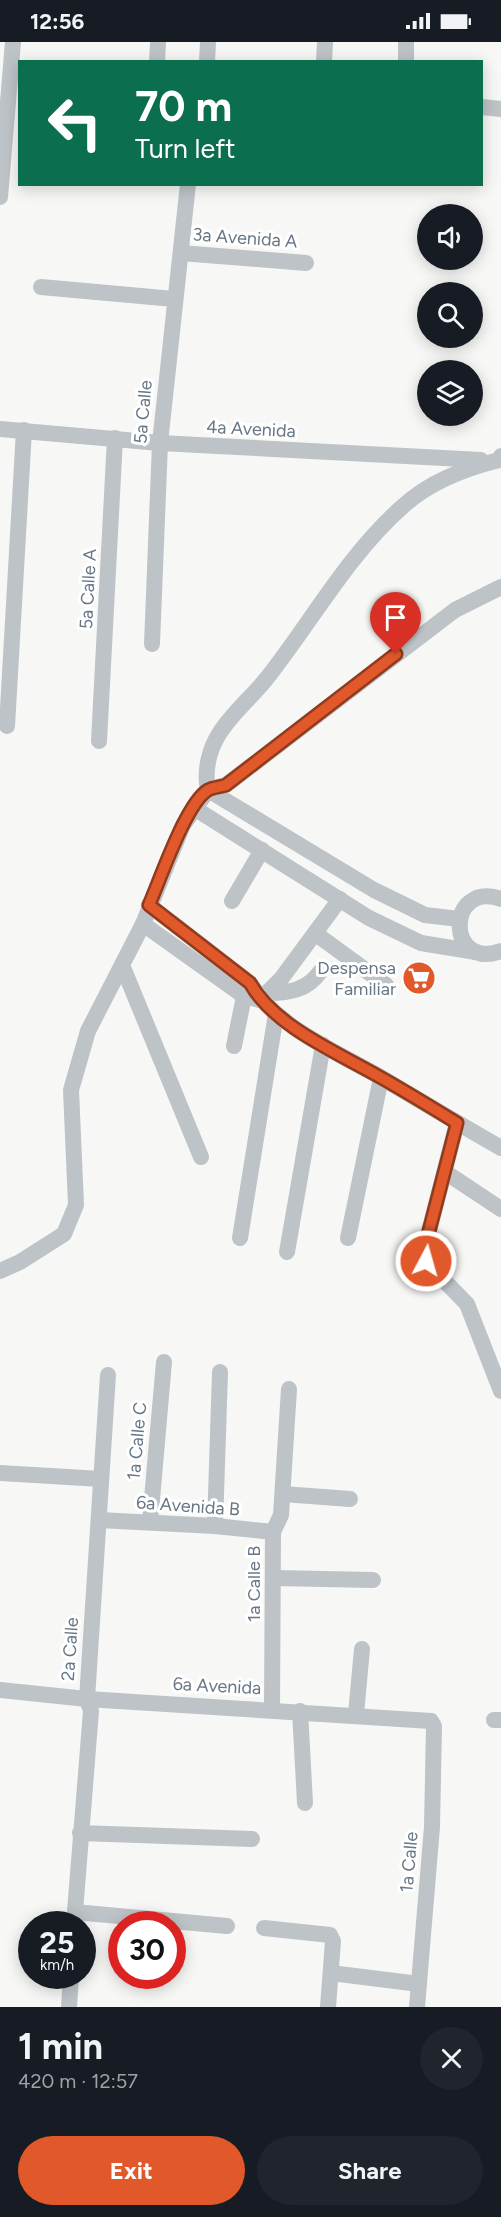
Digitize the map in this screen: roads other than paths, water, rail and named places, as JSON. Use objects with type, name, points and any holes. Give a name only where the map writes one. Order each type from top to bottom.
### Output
[{"type":"street","points":[[0,197],[13,42]]},
{"type":"street","points":[[157,60],[158,42]]},
{"type":"street","points":[[207,60],[208,42]]},
{"type":"street","points":[[324,60],[325,42]]},
{"type":"street","points":[[406,42],[406,60]]},
{"type":"street","points":[[483,108],[501,109]]},
{"type":"street","name":"5a Calle","points":[[153,644],[160,443],[188,186]]},
{"type":"street","name":"3a Avenida A","points":[[181,253],[306,263]]},
{"type":"street","points":[[41,287],[174,299]]},
{"type":"street","name":"4a Avenida","points":[[0,429],[160,443],[500,459]]},
{"type":"street","points":[[6,726],[24,430]]},
{"type":"street","name":"5a Calle A","points":[[99,741],[115,438]]},
{"type":"street","points":[[459,919],[425,915],[384,895],[208,790],[207,765],[219,734],[267,678],[324,596],[402,507],[428,489],[467,468],[500,459]]},
{"type":"street","points":[[0,1271],[20,1262],[64,1234],[76,1205],[71,1090],[88,1031],[142,924],[176,839],[194,808],[208,790],[226,785],[455,610],[501,587]]},
{"type":"street","points":[[194,808],[369,918],[421,943],[485,954],[501,951]]},
{"type":"street","points":[[232,901],[262,850]]},
{"type":"street","points":[[476,952],[464,941],[459,919],[462,911],[476,898],[484,896],[501,898]]},
{"type":"street","points":[[234,1047],[257,996],[316,934],[340,899]]},
{"type":"street","points":[[149,905],[250,983],[257,996]]},
{"type":"street","points":[[142,924],[257,996],[276,1014],[323,1045],[501,1148]]},
{"type":"street","points":[[316,934],[386,985]]},
{"type":"street","points":[[130,948],[155,939],[166,940]]},
{"type":"street","points":[[122,965],[201,1157]]},
{"type":"street","points":[[257,996],[298,990],[314,981],[321,972]]},
{"type":"street","points":[[240,1238],[276,1014]]},
{"type":"street","points":[[287,1252],[323,1045]]},
{"type":"street","points":[[348,1238],[381,1077]]},
{"type":"street","points":[[457,1123],[428,1235],[426,1262],[467,1304],[501,1391]]},
{"type":"street","points":[[445,1172],[501,1209]]},
{"type":"street","name":"1a Calle C","points":[[150,1522],[164,1362]]},
{"type":"street","points":[[215,1526],[220,1372]]},
{"type":"street","name":"2a Calle","points":[[74,1911],[91,1711],[87,1699],[108,1375]]},
{"type":"street","name":"1a Calle B","points":[[272,1708],[273,1532],[281,1515],[289,1389]]},
{"type":"street","points":[[0,1473],[102,1479]]},
{"type":"street","points":[[283,1494],[350,1499]]},
{"type":"street","name":"6a Avenida B","points":[[99,1520],[215,1526],[273,1532]]},
{"type":"street","points":[[274,1578],[373,1580]]},
{"type":"street","points":[[356,1714],[362,1649]]},
{"type":"street","name":"6a Avenida","points":[[0,1690],[87,1699],[272,1708],[431,1721]]},
{"type":"street","points":[[300,1711],[305,1803]]},
{"type":"street","name":"1a Calle","points":[[417,2007],[432,1827],[434,1726],[431,1721]]},
{"type":"street","points":[[80,1833],[252,1839]]},
{"type":"street","points":[[96,1919],[227,1926]]},
{"type":"street","points":[[264,1928],[330,1935],[333,1941],[328,2007]]},
{"type":"street","points":[[331,1973],[419,1984]]},
{"type":"street","points":[[69,2007],[70,1989]]},
{"type":"place","name":"Despensa Familiar","points":[[419,978]]}]
